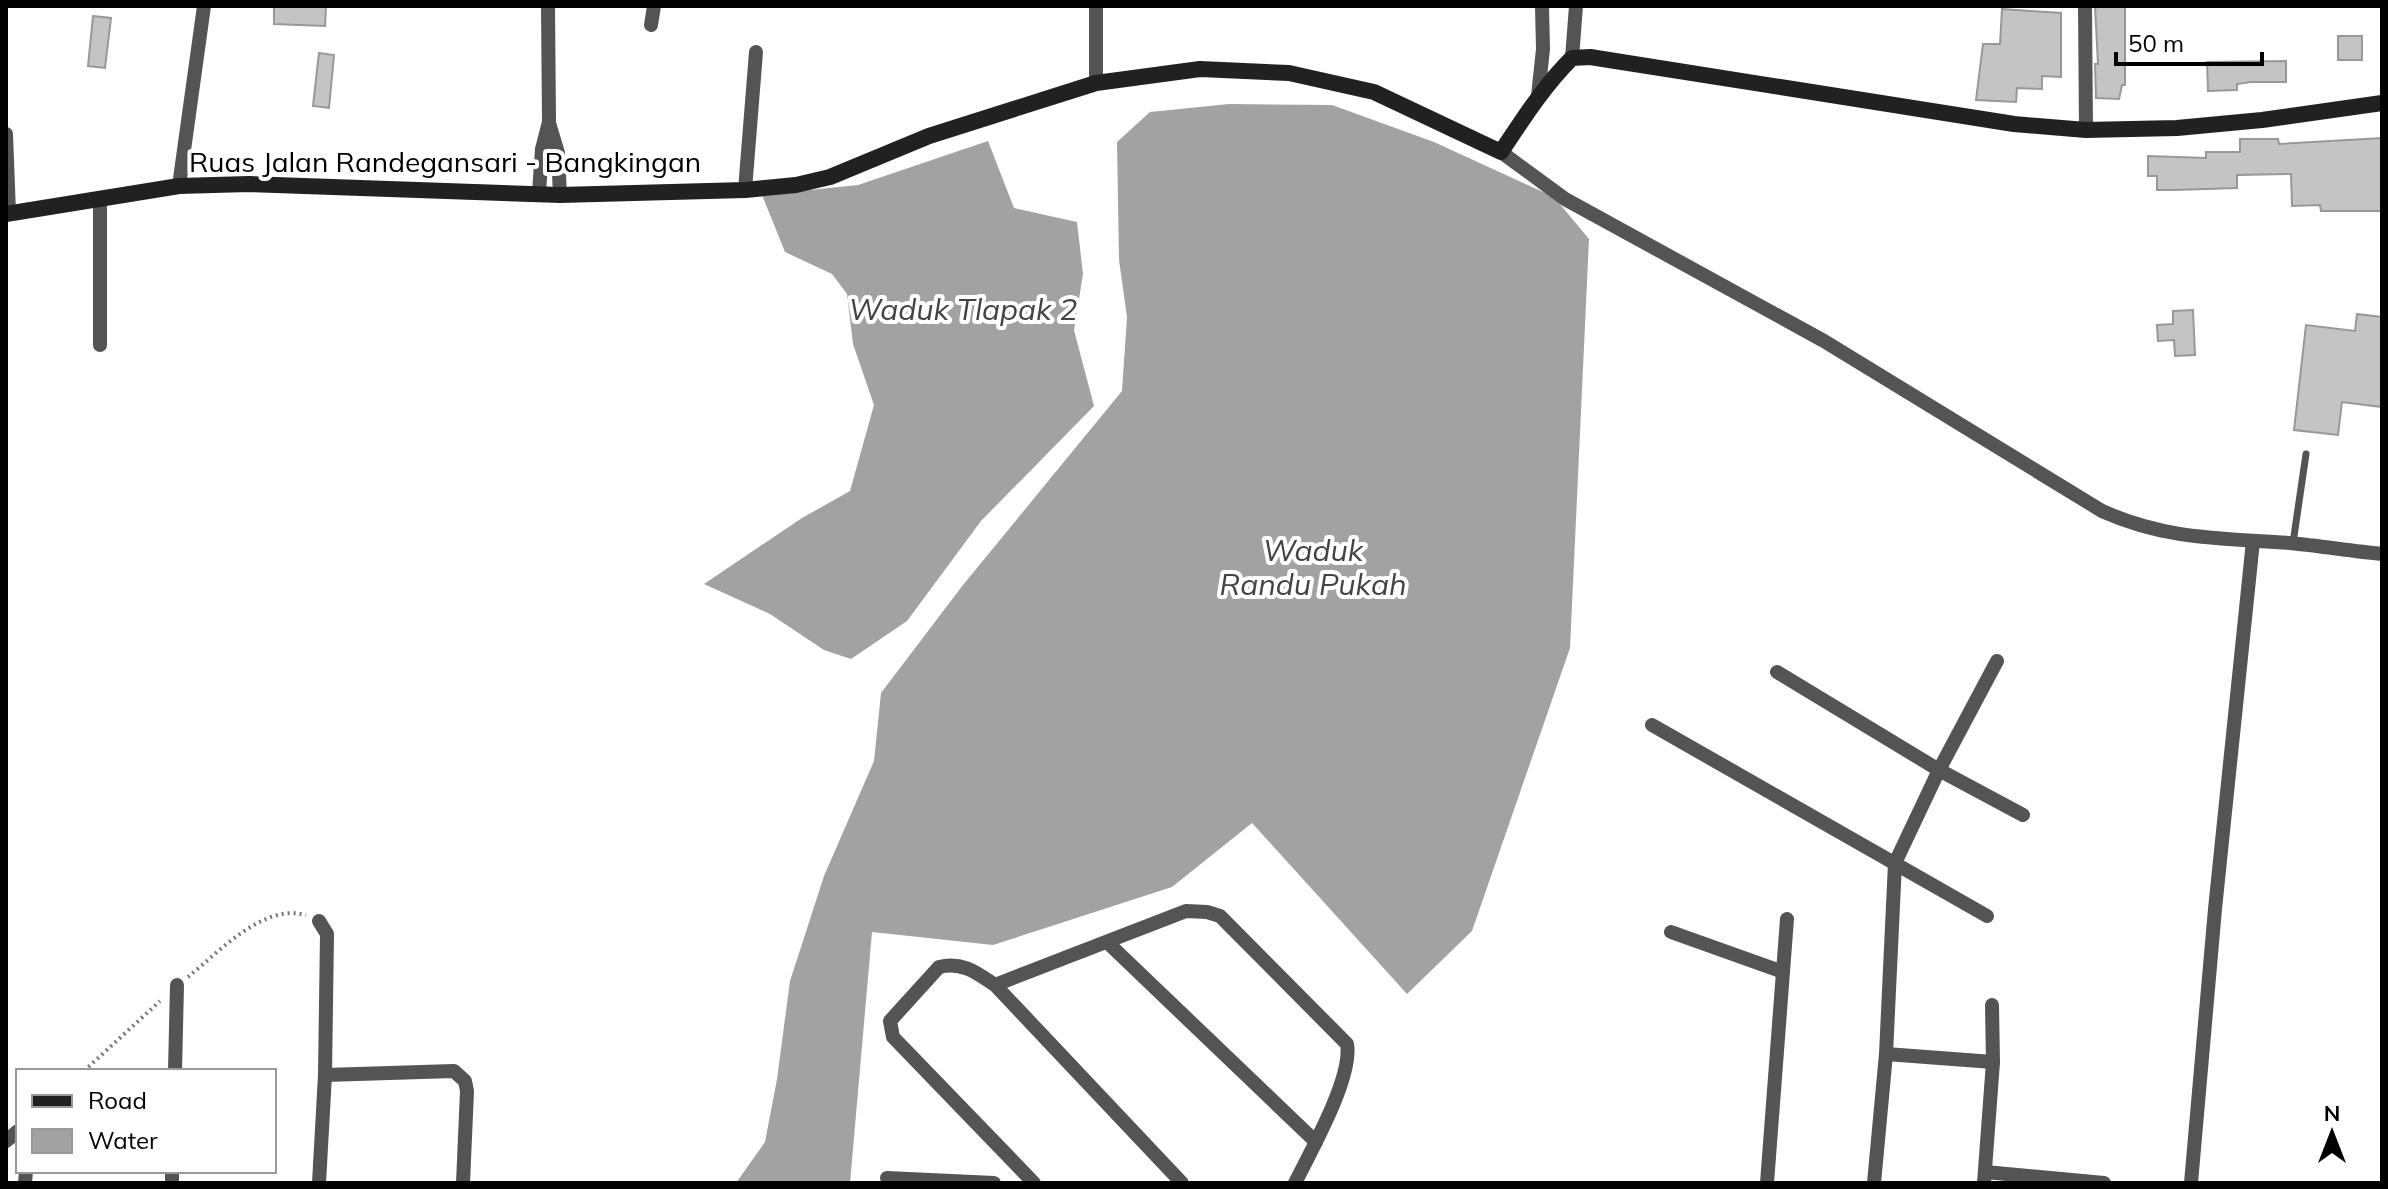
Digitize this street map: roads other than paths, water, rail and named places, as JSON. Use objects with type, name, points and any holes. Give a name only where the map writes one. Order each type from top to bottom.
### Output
[{"type":"main road","points":[[1501,152],[1538,96],[1572,58],[1590,57],[2014,124],[2086,130],[2177,128],[2382,103]]},
{"type":"main road","name":"Ruas Jalan Randegansari - Bangkingan","points":[[8,213],[179,186],[249,184],[560,195],[745,190],[796,185],[830,177],[929,136],[1096,83],[1200,69],[1289,73],[1374,92],[1501,152]]},
{"type":"street","points":[[179,186],[204,6]]},
{"type":"street","points":[[539,193],[542,149],[549,122],[548,6]]},
{"type":"street","points":[[651,25],[654,6]]},
{"type":"street","points":[[1096,6],[1096,83]]},
{"type":"street","points":[[1538,96],[1543,49],[1542,6]]},
{"type":"street","points":[[1572,58],[1576,6]]},
{"type":"street","points":[[2085,6],[2086,130]]},
{"type":"street","points":[[745,190],[756,52]]},
{"type":"street","points":[[549,122],[558,153],[560,195]]},
{"type":"street","points":[[6,134],[8,213]]},
{"type":"street","points":[[1501,152],[1565,199],[1824,341],[2102,511],[2134,525],[2169,534],[2293,543],[2382,554]]},
{"type":"street","points":[[100,198],[100,345]]},
{"type":"street","points":[[2191,1183],[2215,909],[2253,541]]},
{"type":"street","points":[[1874,1183],[1886,1054],[1895,863],[1939,770],[1997,661]]},
{"type":"street","points":[[1777,672],[1939,770],[2023,815]]},
{"type":"street","points":[[1652,725],[1987,916]]},
{"type":"street","points":[[995,985],[1186,911],[1220,916],[1347,1044],[1348,1066],[1295,1183]]},
{"type":"street","points":[[1767,1183],[1787,919]]},
{"type":"street","points":[[319,921],[327,934],[325,1075],[319,1183]]},
{"type":"street","points":[[1671,932],[1783,972]]},
{"type":"street","points":[[1107,942],[1316,1142]]},
{"type":"street","points":[[1034,1183],[893,1037],[890,1021],[939,967],[949,964],[965,966],[995,985],[1182,1183]]},
{"type":"street","points":[[175,1069],[177,985]]},
{"type":"street","points":[[1992,1005],[1993,1062],[1984,1178],[2104,1183]]},
{"type":"street","points":[[1886,1054],[1993,1062]]},
{"type":"street","points":[[325,1075],[454,1071],[465,1081],[467,1091],[463,1183]]},
{"type":"street","points":[[887,1178],[994,1183]]},
{"type":"lane","points":[[2293,543],[2306,454]]},
{"type":"water","name":"Waduk Randu Pukah","points":[[1229,104],[1332,105],[1434,142],[1554,197],[1589,239],[1570,648],[1472,931],[1407,994],[1252,823],[1172,887],[993,945],[872,932],[850,1183],[736,1183],[765,1142],[790,981],[824,876],[874,761],[881,693],[963,585],[1122,391],[1127,317],[1119,260],[1117,142],[1150,112]]},
{"type":"water","name":"Waduk Tlapak 2","points":[[988,141],[1014,208],[1077,222],[1083,274],[1074,330],[1094,406],[981,521],[907,621],[851,659],[824,650],[770,614],[704,584],[802,518],[850,491],[874,405],[853,344],[847,294],[832,274],[785,252],[762,195],[858,185]]}]
